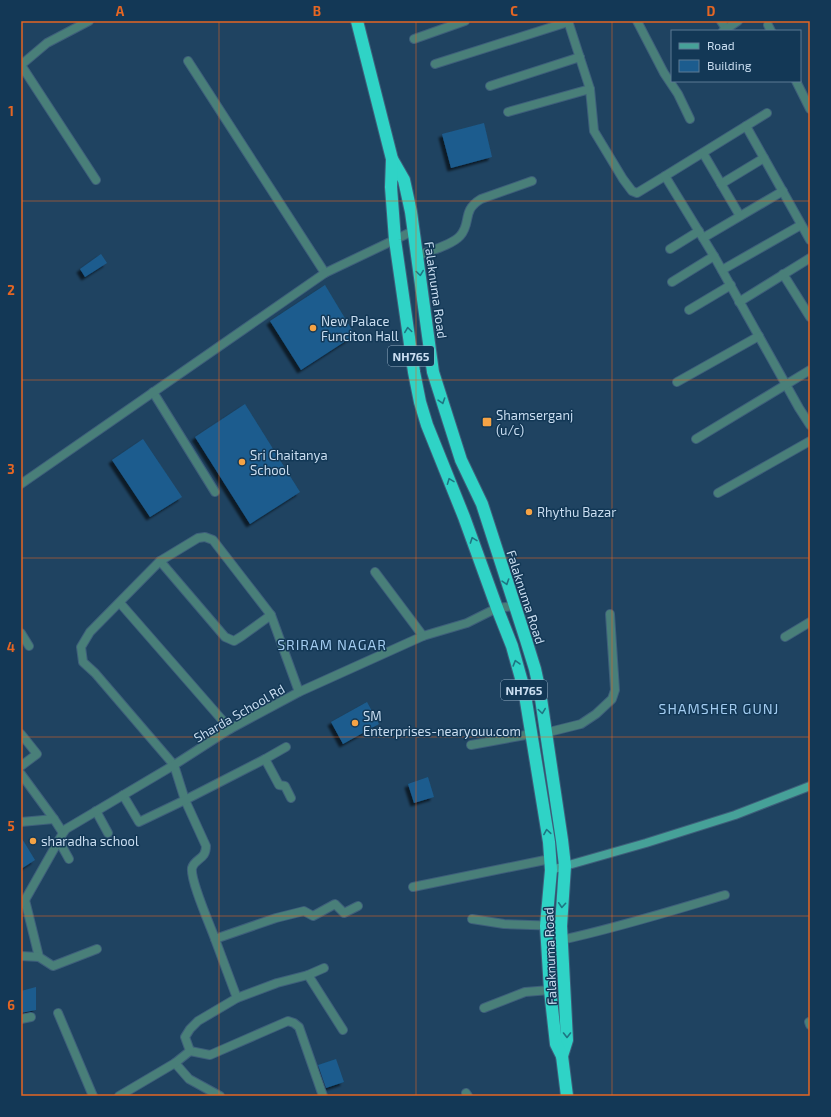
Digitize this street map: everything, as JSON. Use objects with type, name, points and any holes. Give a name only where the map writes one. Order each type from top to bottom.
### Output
[{"type":"highway","name":"Falaknuma Road","points":[[357,21],[392,159],[404,180],[411,212],[433,372],[461,460],[482,504],[535,669],[540,692],[565,866],[561,940],[567,1040],[562,1056]]},
{"type":"highway","name":"Falaknuma Road","points":[[392,159],[391,187],[395,240],[414,372],[420,402],[427,425],[464,517],[512,646],[524,689],[551,864],[546,926],[550,990],[556,1044],[562,1056],[567,1096]]},
{"type":"main road","points":[[551,864],[565,866],[646,843],[735,815],[810,786]]},
{"type":"street","points":[[89,21],[80,23],[47,43],[21,65],[96,180]]},
{"type":"street","points":[[414,38],[465,21]]},
{"type":"street","points":[[435,64],[568,21],[590,89],[594,131],[623,179],[632,190],[637,193],[767,113]]},
{"type":"street","points":[[637,21],[664,73],[678,94],[690,119]]},
{"type":"street","points":[[721,21],[725,30],[738,21]]},
{"type":"street","points":[[490,86],[580,57]]},
{"type":"street","points":[[188,61],[325,273]]},
{"type":"street","points":[[664,73],[671,69]]},
{"type":"street","points":[[796,82],[810,109]]},
{"type":"street","points":[[508,112],[590,89]]},
{"type":"street","points":[[746,126],[810,240]]},
{"type":"street","points":[[702,153],[740,216]]},
{"type":"street","points":[[721,184],[764,158]]},
{"type":"street","points":[[665,176],[731,285],[739,302],[810,424]]},
{"type":"street","points":[[417,256],[452,242],[460,236],[465,228],[469,210],[481,199],[532,181]]},
{"type":"street","points":[[670,249],[740,216],[783,191]]},
{"type":"street","points":[[722,270],[801,225]]},
{"type":"street","points":[[21,484],[325,273],[413,231]]},
{"type":"street","points":[[672,282],[714,256]]},
{"type":"street","points":[[739,302],[810,258]]},
{"type":"street","points":[[783,274],[810,317]]},
{"type":"street","points":[[689,310],[731,285]]},
{"type":"street","points":[[677,382],[759,336]]},
{"type":"street","points":[[696,439],[810,370]]},
{"type":"street","points":[[153,392],[215,492]]},
{"type":"street","points":[[718,493],[810,441]]},
{"type":"street","points":[[237,998],[196,889],[192,870],[194,864],[204,855],[206,846],[185,800],[174,765],[95,673],[83,662],[81,647],[90,632],[160,561],[198,538],[205,537],[213,540],[272,615],[299,692]]},
{"type":"street","points":[[160,561],[225,637],[234,641],[272,615]]},
{"type":"street","points":[[375,572],[423,636]]},
{"type":"street","points":[[120,603],[230,728]]},
{"type":"street","name":"Sharda School Rd","points":[[23,902],[66,829],[174,765],[230,728],[299,692],[423,636],[467,624],[497,608],[514,606]]},
{"type":"street","points":[[545,733],[581,724],[596,714],[612,699],[615,690],[610,614]]},
{"type":"street","points":[[785,637],[810,622]]},
{"type":"street","points":[[21,633],[29,646]]},
{"type":"street","points":[[21,734],[38,754],[21,766]]},
{"type":"street","points":[[471,745],[531,734]]},
{"type":"street","points":[[123,795],[139,822],[266,759],[286,747]]},
{"type":"street","points":[[266,759],[279,785],[285,786],[291,798]]},
{"type":"street","points":[[21,774],[54,819],[69,859]]},
{"type":"street","points":[[96,811],[108,833]]},
{"type":"street","points":[[21,822],[54,819]]},
{"type":"street","points":[[413,887],[551,864]]},
{"type":"street","points":[[561,940],[615,928],[725,895]]},
{"type":"street","points":[[23,902],[39,957]]},
{"type":"street","points":[[215,939],[276,918],[304,911],[313,916],[335,904],[344,913],[358,906]]},
{"type":"street","points":[[472,919],[504,924],[561,926]]},
{"type":"street","points":[[21,956],[39,957],[53,966],[97,949]]},
{"type":"street","points":[[190,1051],[185,1037],[198,1021],[237,998],[277,983],[308,976],[324,968]]},
{"type":"street","points":[[308,976],[343,1030]]},
{"type":"street","points":[[484,1008],[526,992],[550,990]]},
{"type":"street","points":[[58,1013],[93,1096]]},
{"type":"street","points":[[21,1019],[31,1017]]},
{"type":"street","points":[[119,1096],[175,1063],[190,1051],[210,1055],[288,1021],[299,1027],[323,1096]]},
{"type":"street","points":[[175,1063],[189,1080],[220,1096]]},
{"type":"building","points":[[484,123],[492,157],[451,168],[442,134]]},
{"type":"building","points":[[101,254],[107,263],[85,277],[80,269]]},
{"type":"building","name":"New Palace Funciton Hall","points":[[325,285],[355,335],[301,370],[270,321]]},
{"type":"building","points":[[245,404],[300,492],[250,524],[195,437]]},
{"type":"building","points":[[143,439],[182,497],[150,517],[112,460]]},
{"type":"building","name":"SM Enterprises-nearyouu.com","points":[[367,702],[379,724],[343,744],[331,722]]},
{"type":"building","points":[[428,777],[434,797],[414,803],[408,784]]},
{"type":"building","points":[[21,837],[35,860],[21,869]]},
{"type":"building","points":[[36,987],[36,1010],[21,1013],[21,991]]},
{"type":"building","points":[[336,1059],[344,1082],[326,1088],[318,1065]]},
{"type":"place","name":"New Palace Funciton Hall","points":[[313,328]]},
{"type":"place","name":"Shamserganj (u/c)","points":[[487,422]]},
{"type":"place","name":"Sri Chaitanya School","points":[[242,462]]},
{"type":"place","name":"Rhythu Bazar","points":[[529,512]]},
{"type":"place","name":"SM Enterprises-nearyouu.com","points":[[355,723]]},
{"type":"place","name":"sharadha school","points":[[33,841]]},
{"type":"district","name":"SRIRAM NAGAR","points":[[332,644]]},
{"type":"district","name":"SHAMSHER GUNJ","points":[[719,708]]}]
